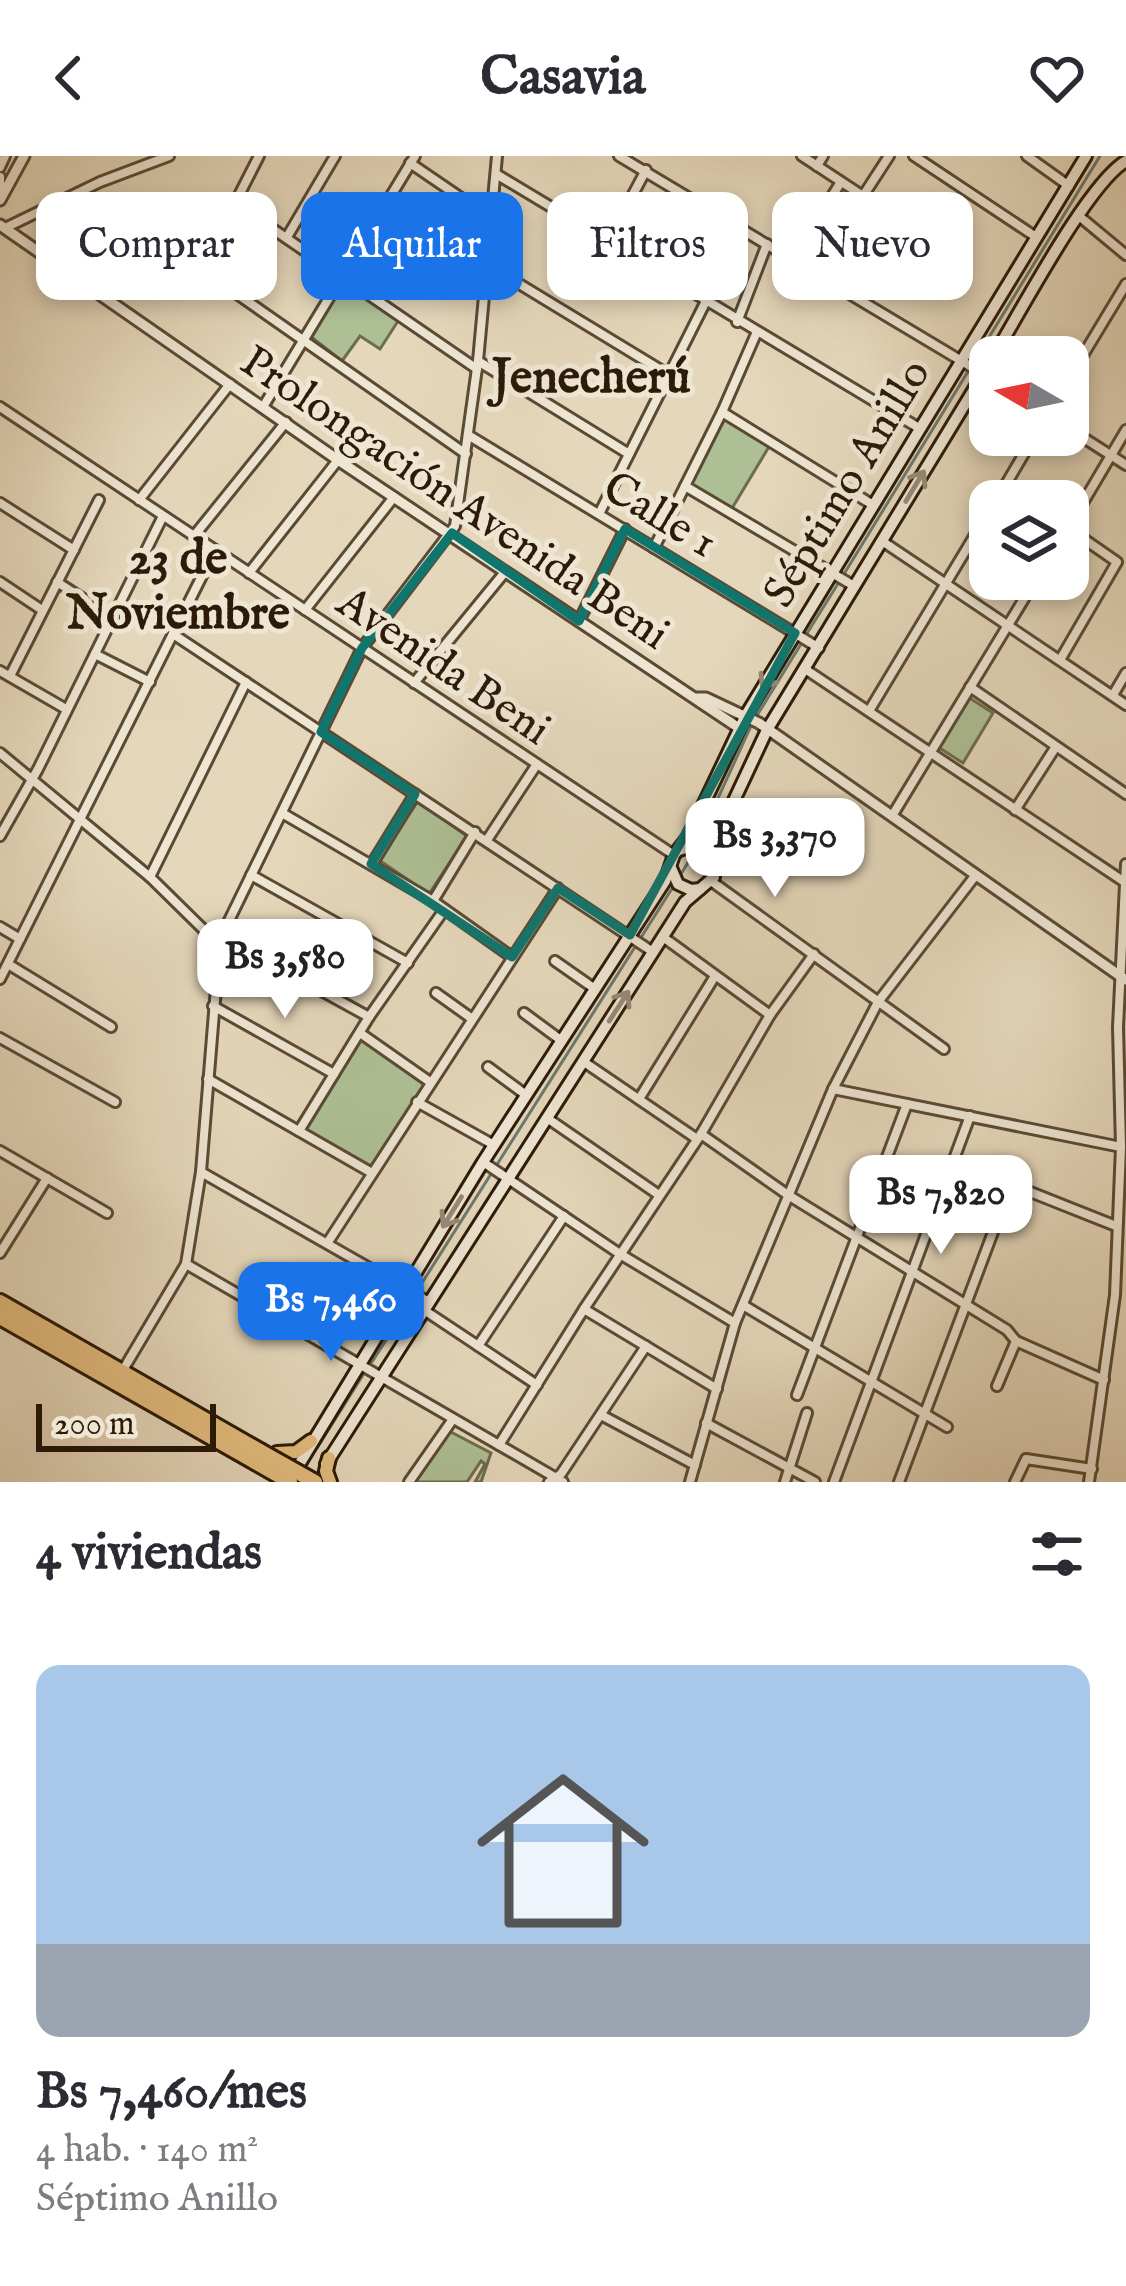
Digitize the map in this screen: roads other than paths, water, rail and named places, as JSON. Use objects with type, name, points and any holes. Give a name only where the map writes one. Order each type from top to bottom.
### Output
[{"type":"highway","points":[[3,1310],[264,1455],[321,1481]]},
{"type":"highway","points":[[264,1455],[281,1481]]},
{"type":"main road","name":"Séptimo Anillo","points":[[993,336],[1036,237],[1087,156]]},
{"type":"main road","name":"Séptimo Anillo","points":[[1000,336],[1107,175],[1124,158]]},
{"type":"main road","name":"Séptimo Anillo","points":[[716,863],[716,839],[756,721],[842,580],[873,505],[919,428],[969,378]]},
{"type":"main road","name":"Séptimo Anillo","points":[[294,1463],[406,1286],[495,1169],[547,1118],[583,1061],[739,728],[756,721],[805,669],[806,640],[842,580],[882,541],[969,387]]},
{"type":"main road","points":[[697,845],[711,853],[716,863],[708,884],[691,890],[675,866],[697,845]]},
{"type":"main road","name":"Séptimo Anillo","points":[[329,1458],[427,1306],[495,1169],[495,1145],[596,990],[641,944],[662,937],[689,897],[708,884]]},
{"type":"main road","points":[[294,1463],[289,1477],[281,1481],[123,1394],[121,1376],[134,1371],[264,1455],[294,1463],[321,1481],[329,1458]]},
{"type":"main road","points":[[264,1455],[291,1454],[311,1441]]},
{"type":"street","points":[[0,167],[5,156]]},
{"type":"street","points":[[0,200],[24,156]]},
{"type":"street","points":[[83,192],[169,156]]},
{"type":"street","points":[[259,156],[234,201],[301,247]]},
{"type":"street","points":[[287,237],[335,156]]},
{"type":"street","points":[[495,192],[497,156]]},
{"type":"street","points":[[802,156],[863,196],[889,156]]},
{"type":"street","points":[[817,166],[823,156]]},
{"type":"street","points":[[914,156],[1036,237]]},
{"type":"street","points":[[1027,156],[1069,186]]},
{"type":"street","points":[[622,157],[772,247]]},
{"type":"street","points":[[392,192],[412,160],[455,192]]},
{"type":"street","points":[[635,192],[646,170]]},
{"type":"street","points":[[496,174],[547,205]]},
{"type":"street","points":[[0,177],[0,187]]},
{"type":"street","points":[[835,192],[841,182]]},
{"type":"street","points":[[2,226],[36,212]]},
{"type":"street","points":[[1079,216],[1126,255]]},
{"type":"street","name":"Prolongación Avenida Beni","points":[[2,226],[36,250]]},
{"type":"street","points":[[737,322],[767,244]]},
{"type":"street","points":[[1089,345],[1126,284]]},
{"type":"street","points":[[523,286],[669,375]]},
{"type":"street","name":"Prolongación Avenida Beni","points":[[109,300],[739,728]]},
{"type":"street","points":[[246,300],[466,454]]},
{"type":"street","points":[[263,406],[328,300]]},
{"type":"street","points":[[377,300],[629,454]]},
{"type":"street","points":[[121,1376],[186,1264],[201,1172],[220,940],[362,648],[452,533],[484,300]]},
{"type":"street","points":[[700,300],[919,428]]},
{"type":"street","points":[[863,300],[969,361]]},
{"type":"street","points":[[599,514],[705,303]]},
{"type":"street","points":[[654,548],[756,334]]},
{"type":"street","points":[[139,500],[230,384]]},
{"type":"street","name":"Avenida Beni","points":[[0,407],[537,764],[675,866]]},
{"type":"street","points":[[722,412],[873,505]]},
{"type":"street","points":[[194,536],[286,422]]},
{"type":"street","points":[[1089,492],[1126,430]]},
{"type":"street","name":"Calle 1","points":[[468,435],[806,640]]},
{"type":"street","points":[[1089,441],[1126,465]]},
{"type":"street","points":[[249,573],[338,460]]},
{"type":"street","points":[[685,486],[842,580]]},
{"type":"street","points":[[305,610],[394,497]]},
{"type":"street","points":[[66,709],[5,674],[99,500]]},
{"type":"street","points":[[0,503],[74,550]]},
{"type":"street","points":[[0,836],[164,516]]},
{"type":"street","points":[[579,621],[625,530]]},
{"type":"street","points":[[882,541],[1126,705]]},
{"type":"street","points":[[1060,660],[1118,562],[1089,542]]},
{"type":"street","points":[[869,711],[969,545]]},
{"type":"street","points":[[0,979],[215,550]]},
{"type":"street","points":[[414,683],[505,572]]},
{"type":"street","points":[[57,581],[88,602]]},
{"type":"street","points":[[0,582],[42,610]]},
{"type":"street","points":[[891,818],[1023,600]]},
{"type":"street","points":[[173,634],[641,944]]},
{"type":"street","points":[[95,654],[150,682]]},
{"type":"street","points":[[805,669],[1124,882]]},
{"type":"street","points":[[1113,695],[1126,673]]},
{"type":"street","points":[[150,877],[246,682]]},
{"type":"street","points":[[970,687],[1126,794]]},
{"type":"street","name":"Prolongación Avenida Beni","points":[[697,698],[756,721]]},
{"type":"street","points":[[756,721],[1124,979]]},
{"type":"street","points":[[1015,810],[1055,748]]},
{"type":"street","points":[[0,753],[150,877],[200,927],[369,1018]]},
{"type":"street","points":[[487,840],[537,764]]},
{"type":"street","points":[[371,864],[416,794]]},
{"type":"street","points":[[282,813],[433,901],[512,957]]},
{"type":"street","points":[[433,901],[475,832]]},
{"type":"street","points":[[1089,1482],[1121,1296],[1116,1226],[1126,864]]},
{"type":"street","points":[[251,875],[408,963]]},
{"type":"street","points":[[690,1482],[735,1323],[832,1089],[878,1002],[975,876]]},
{"type":"street","points":[[708,884],[944,1049]]},
{"type":"street","points":[[328,1242],[558,888]]},
{"type":"street","points":[[299,1131],[444,910]]},
{"type":"street","points":[[0,927],[20,939]]},
{"type":"street","points":[[662,937],[770,1015]]},
{"type":"street","points":[[500,1445],[699,1136],[770,1015],[814,954]]},
{"type":"street","points":[[555,961],[596,990]]},
{"type":"street","points":[[8,964],[111,1027]]},
{"type":"street","points":[[640,1099],[715,976]]},
{"type":"street","points":[[436,993],[471,1018]]},
{"type":"street","points":[[214,1006],[334,1074]]},
{"type":"street","points":[[524,1013],[563,1042]]},
{"type":"street","points":[[360,1033],[430,1082]]},
{"type":"street","points":[[0,1038],[115,1102]]},
{"type":"street","points":[[583,1061],[788,1196],[1007,1330],[1016,1341],[1104,1380]]},
{"type":"street","points":[[488,1067],[527,1096]]},
{"type":"street","points":[[208,1079],[372,1173]]},
{"type":"street","points":[[832,1089],[1121,1148]]},
{"type":"street","points":[[417,1102],[495,1145]]},
{"type":"street","points":[[797,1395],[907,1104]]},
{"type":"street","points":[[834,1482],[970,1116]]},
{"type":"street","points":[[547,1118],[659,1195]]},
{"type":"street","points":[[0,1150],[107,1214]]},
{"type":"street","points":[[495,1169],[620,1254],[735,1323]]},
{"type":"street","points":[[899,1482],[1016,1171]]},
{"type":"street","points":[[201,1172],[406,1286],[478,1346],[536,1385]]},
{"type":"street","points":[[0,1253],[46,1178]]},
{"type":"street","points":[[995,1178],[1116,1226]]},
{"type":"street","points":[[478,1346],[564,1216]]},
{"type":"street","points":[[186,1264],[556,1481],[646,1346]]},
{"type":"street","points":[[742,1305],[946,1427]]},
{"type":"street","points":[[584,1309],[717,1389]]},
{"type":"street","points":[[997,1386],[1016,1341]]},
{"type":"street","points":[[785,1482],[807,1413]]},
{"type":"street","points":[[601,1415],[695,1466]]},
{"type":"street","points":[[409,1482],[452,1419]]},
{"type":"street","points":[[706,1424],[815,1482]]},
{"type":"street","points":[[1015,1482],[1026,1459],[1092,1469]]},
{"type":"waterway","points":[[844,574],[1100,156]]},
{"type":"waterway","points":[[806,635],[839,582]]},
{"type":"waterway","points":[[756,717],[801,644]]},
{"type":"waterway","points":[[698,842],[751,726]]},
{"type":"waterway","points":[[678,879],[695,851]]},
{"type":"waterway","points":[[420,1286],[673,887]]},
{"type":"waterway","points":[[372,1362],[413,1298]]},
{"type":"waterway","points":[[317,1448],[363,1375]]},
{"type":"district","name":"Jenecherú","points":[[591,375]]},
{"type":"district","name":"23 de Noviembre","points":[[178,584]]}]
